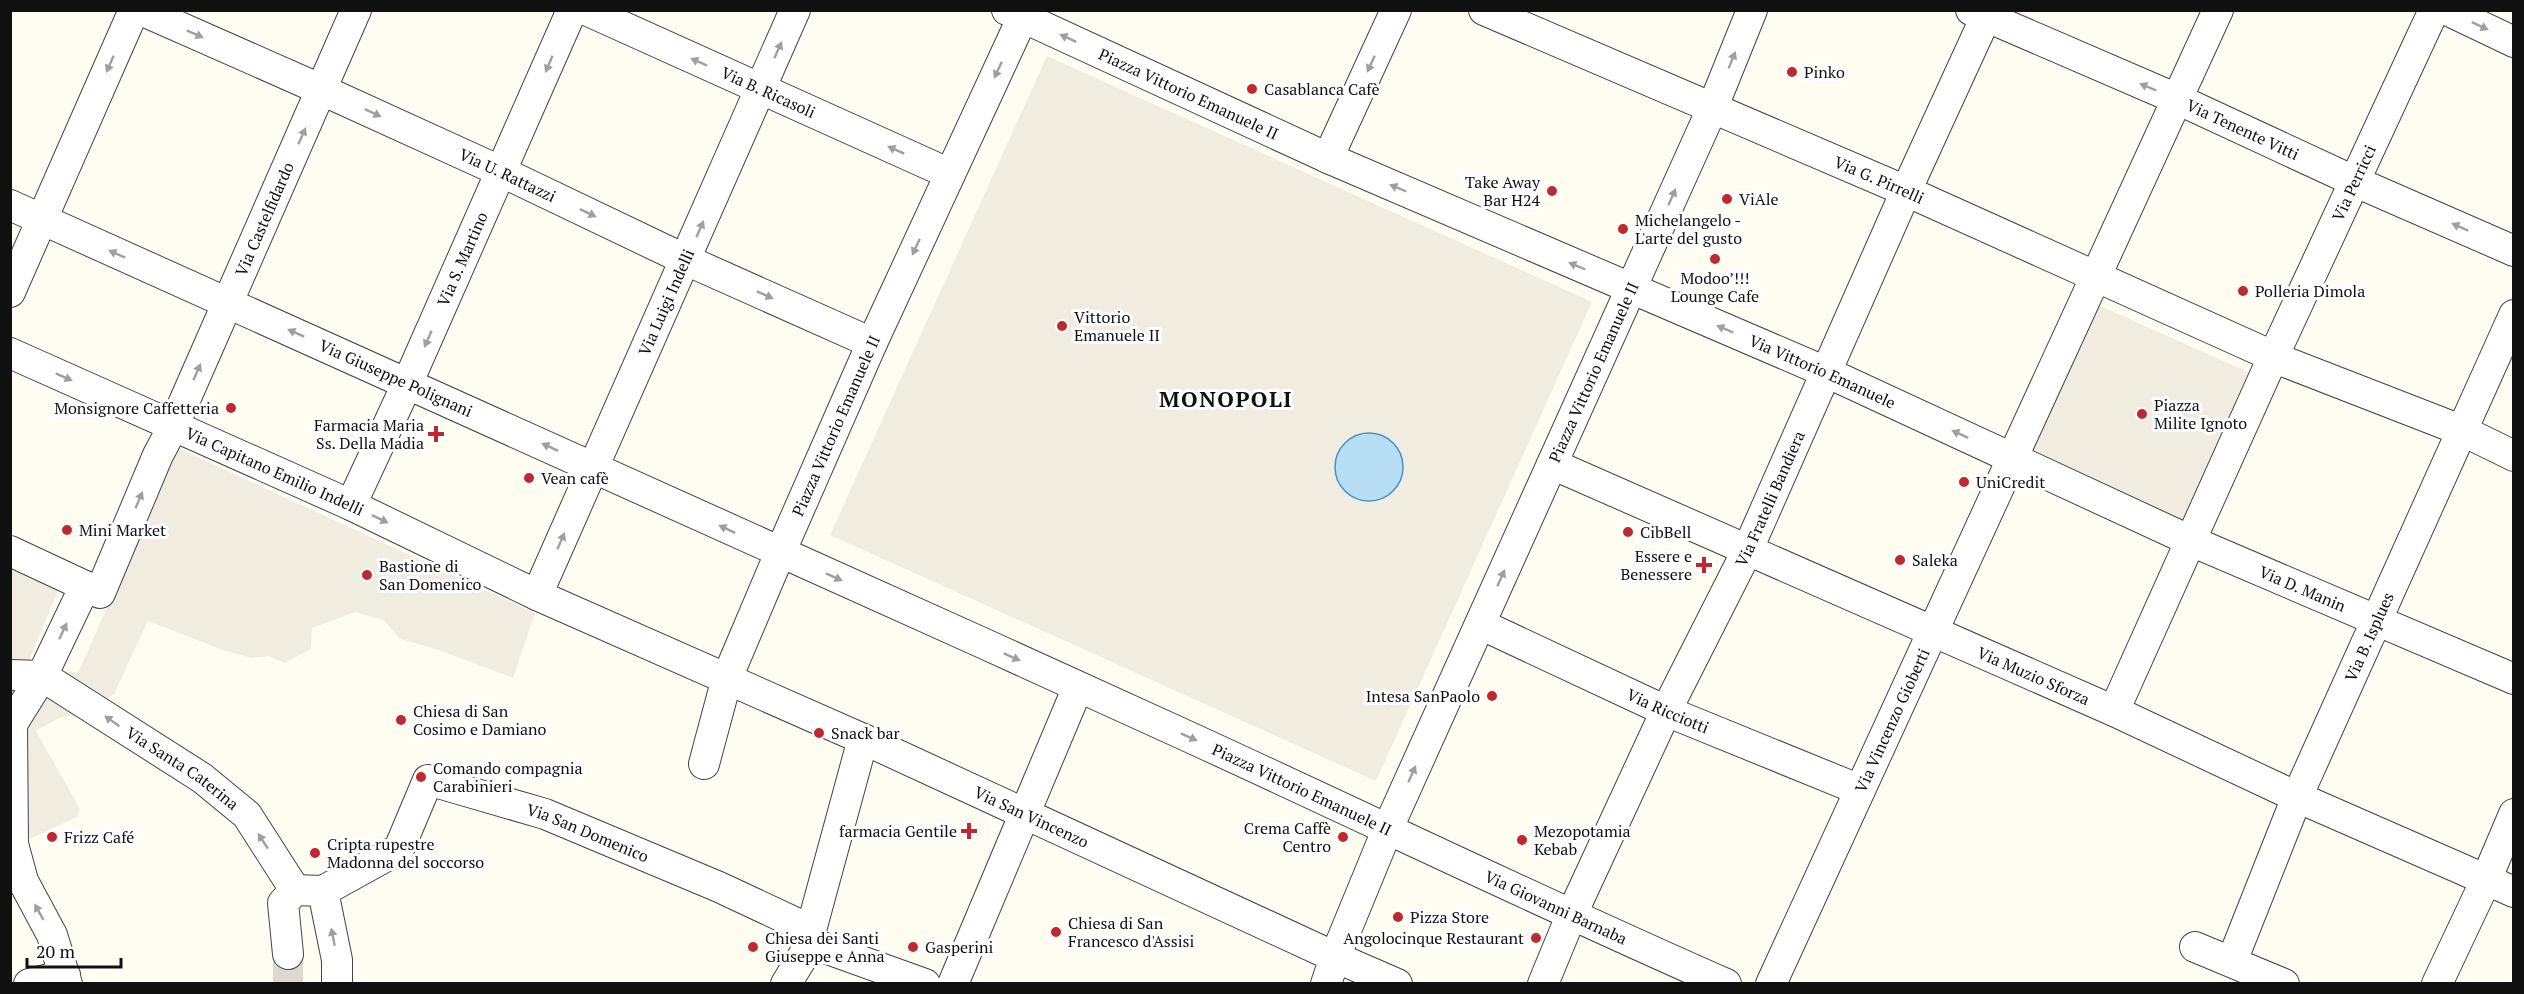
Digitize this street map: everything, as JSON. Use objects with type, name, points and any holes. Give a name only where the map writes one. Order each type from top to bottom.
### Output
[{"type":"street","points":[[10,292],[134,10]]},
{"type":"street","name":"Via U. Rattazzi","points":[[141,10],[322,90],[502,172],[686,260],[872,343]]},
{"type":"street","name":"Via Castelfidardo","points":[[66,980],[52,935],[17,883],[13,844],[12,724],[92,589],[174,425],[356,10]]},
{"type":"street","name":"Via S. Martino","points":[[351,505],[502,172],[572,10]]},
{"type":"street","name":"Via B. Ricasoli","points":[[586,10],[950,174]]},
{"type":"street","name":"Via Luigi Indelli","points":[[537,595],[795,10]]},
{"type":"street","points":[[1328,158],[1396,10]]},
{"type":"street","name":"Via G. Pirrelli","points":[[1484,10],[1906,190],[2288,363],[2463,431],[2514,456]]},
{"type":"street","points":[[1631,289],[1712,109],[1752,10]]},
{"type":"street","points":[[2191,540],[2013,459],[2218,10]]},
{"type":"street","name":"Via Perricci","points":[[2274,355],[2434,10]]},
{"type":"street","points":[[2447,10],[2514,42]]},
{"type":"street","name":"Piazza Vittorio Emanuele II","points":[[1019,13],[1328,158],[1631,289],[1388,828],[780,553],[872,343],[950,174],[1019,13]]},
{"type":"street","name":"Via Tenente Vitti","points":[[1982,13],[2177,99],[2356,182],[2514,250]]},
{"type":"street","name":"Via Fratelli Bandiera","points":[[1543,984],[1571,916],[1666,711],[1748,549],[1982,13]]},
{"type":"street","name":"Via Giuseppe Polignani","points":[[10,206],[408,382],[780,553]]},
{"type":"street","name":"Via Vittorio Emanuele","points":[[1631,289],[1826,372],[2013,459]]},
{"type":"street","name":"Via B. Isplues","points":[[2232,961],[2297,797],[2514,315]]},
{"type":"street","name":"Via Capitano Emilio Indelli","points":[[10,353],[351,505],[537,595]]},
{"type":"street","points":[[2114,711],[2274,355]]},
{"type":"street","name":"Via Vincenzo Gioberti","points":[[1771,984],[2013,459]]},
{"type":"street","name":"Via Muzio Sforza","points":[[1552,464],[2114,711],[2297,797],[2514,892]]},
{"type":"street","name":"Via D. Manin","points":[[2191,540],[2514,678]]},
{"type":"street","points":[[10,551],[92,589]]},
{"type":"street","points":[[704,764],[727,678],[780,553]]},
{"type":"street","name":"Via San Vincenzo","points":[[537,595],[863,739],[1025,814],[1330,970],[1397,984]]},
{"type":"street","name":"Via Ricciotti","points":[[1480,624],[1666,711],[1860,790]]},
{"type":"street","points":[[10,675],[42,676]]},
{"type":"street","name":"Via Santa Caterina","points":[[42,676],[202,778],[247,815],[309,891],[337,960],[338,984]]},
{"type":"street","points":[[953,984],[1078,687]]},
{"type":"street","points":[[786,984],[811,936],[863,739]]},
{"type":"street","name":"Via San Domenico","points":[[309,891],[399,849],[429,780],[545,814],[719,887],[811,936]]},
{"type":"street","points":[[2437,984],[2486,880],[2514,813]]},
{"type":"street","points":[[1330,970],[1388,828]]},
{"type":"street","name":"Via Giovanni Barnaba","points":[[1388,828],[1571,916],[1726,984]]},
{"type":"street","points":[[288,954],[283,903],[309,891]]},
{"type":"street","points":[[811,936],[926,984]]},
{"type":"street","points":[[2195,947],[2284,984]]},
{"type":"street","points":[[29,984],[66,980]]},
{"type":"shaded area","points":[[1047,56],[1592,302],[1376,781],[830,535]]},
{"type":"shaded area","name":"Piazza Milite Ignoto","points":[[2096,304],[2252,374],[2186,527],[2031,454]]},
{"type":"shaded area","points":[[178,448],[535,613],[513,678],[436,649],[400,639],[384,620],[355,612],[312,628],[311,649],[285,663],[269,656],[252,658],[223,650],[148,621],[114,694],[93,708],[59,718],[36,731],[80,809],[77,817],[32,838],[10,843],[10,568],[58,591],[27,665],[78,673]]},
{"type":"water","points":[[1369,433],[1382,436],[1393,443],[1400,454],[1403,467],[1400,480],[1393,491],[1382,498],[1369,501],[1356,498],[1345,491],[1338,480],[1335,467],[1338,454],[1345,443],[1356,436]]},
{"type":"tunnel","points":[[288,954],[288,984]]},
{"type":"place","name":"Pinko","points":[[1792,72]]},
{"type":"place","name":"Casablanca Cafè","points":[[1252,89]]},
{"type":"place","name":"Take Away Bar H24","points":[[1552,191]]},
{"type":"place","name":"ViAle","points":[[1727,199]]},
{"type":"place","name":"Michelangelo - L'arte del gusto","points":[[1623,229]]},
{"type":"place","name":"Modoo’!!! Lounge Cafe","points":[[1715,259]]},
{"type":"place","name":"Polleria Dimola","points":[[2243,291]]},
{"type":"place","name":"Vittorio Emanuele II","points":[[1062,326]]},
{"type":"place","name":"Monsignore Caffetteria","points":[[231,408]]},
{"type":"place","name":"Piazza Milite Ignoto","points":[[2142,414]]},
{"type":"place","name":"Farmacia Maria Ss. Della Madia","points":[[436,434]]},
{"type":"place","name":"Vean cafè","points":[[529,478]]},
{"type":"place","name":"UniCredit","points":[[1964,482]]},
{"type":"place","name":"Mini Market","points":[[67,530]]},
{"type":"place","name":"CibBell","points":[[1628,532]]},
{"type":"place","name":"Saleka","points":[[1900,560]]},
{"type":"place","name":"Essere e Benessere","points":[[1704,565]]},
{"type":"place","name":"Bastione di San Domenico","points":[[367,575]]},
{"type":"place","name":"Intesa SanPaolo","points":[[1492,696]]},
{"type":"place","name":"Chiesa di San Cosimo e Damiano","points":[[401,720]]},
{"type":"place","name":"Snack bar","points":[[819,733]]},
{"type":"place","name":"Comando compagnia Carabinieri","points":[[421,777]]},
{"type":"place","name":"farmacia Gentile","points":[[969,831]]},
{"type":"place","name":"Frizz Café","points":[[52,837]]},
{"type":"place","name":"Crema Caffè Centro","points":[[1343,837]]},
{"type":"place","name":"Mezopotamia Kebab","points":[[1522,840]]},
{"type":"place","name":"Cripta rupestre Madonna del soccorso","points":[[315,853]]},
{"type":"place","name":"Pizza Store","points":[[1398,917]]},
{"type":"place","name":"Chiesa di San Francesco d'Assisi","points":[[1056,932]]},
{"type":"place","name":"Angolocinque Restaurant","points":[[1536,938]]},
{"type":"place","name":"Chiesa dei Santi Giuseppe e Anna","points":[[753,947]]},
{"type":"place","name":"Gasperini","points":[[913,947]]},
{"type":"district","name":"MONOPOLI","points":[[1226,399]]}]
